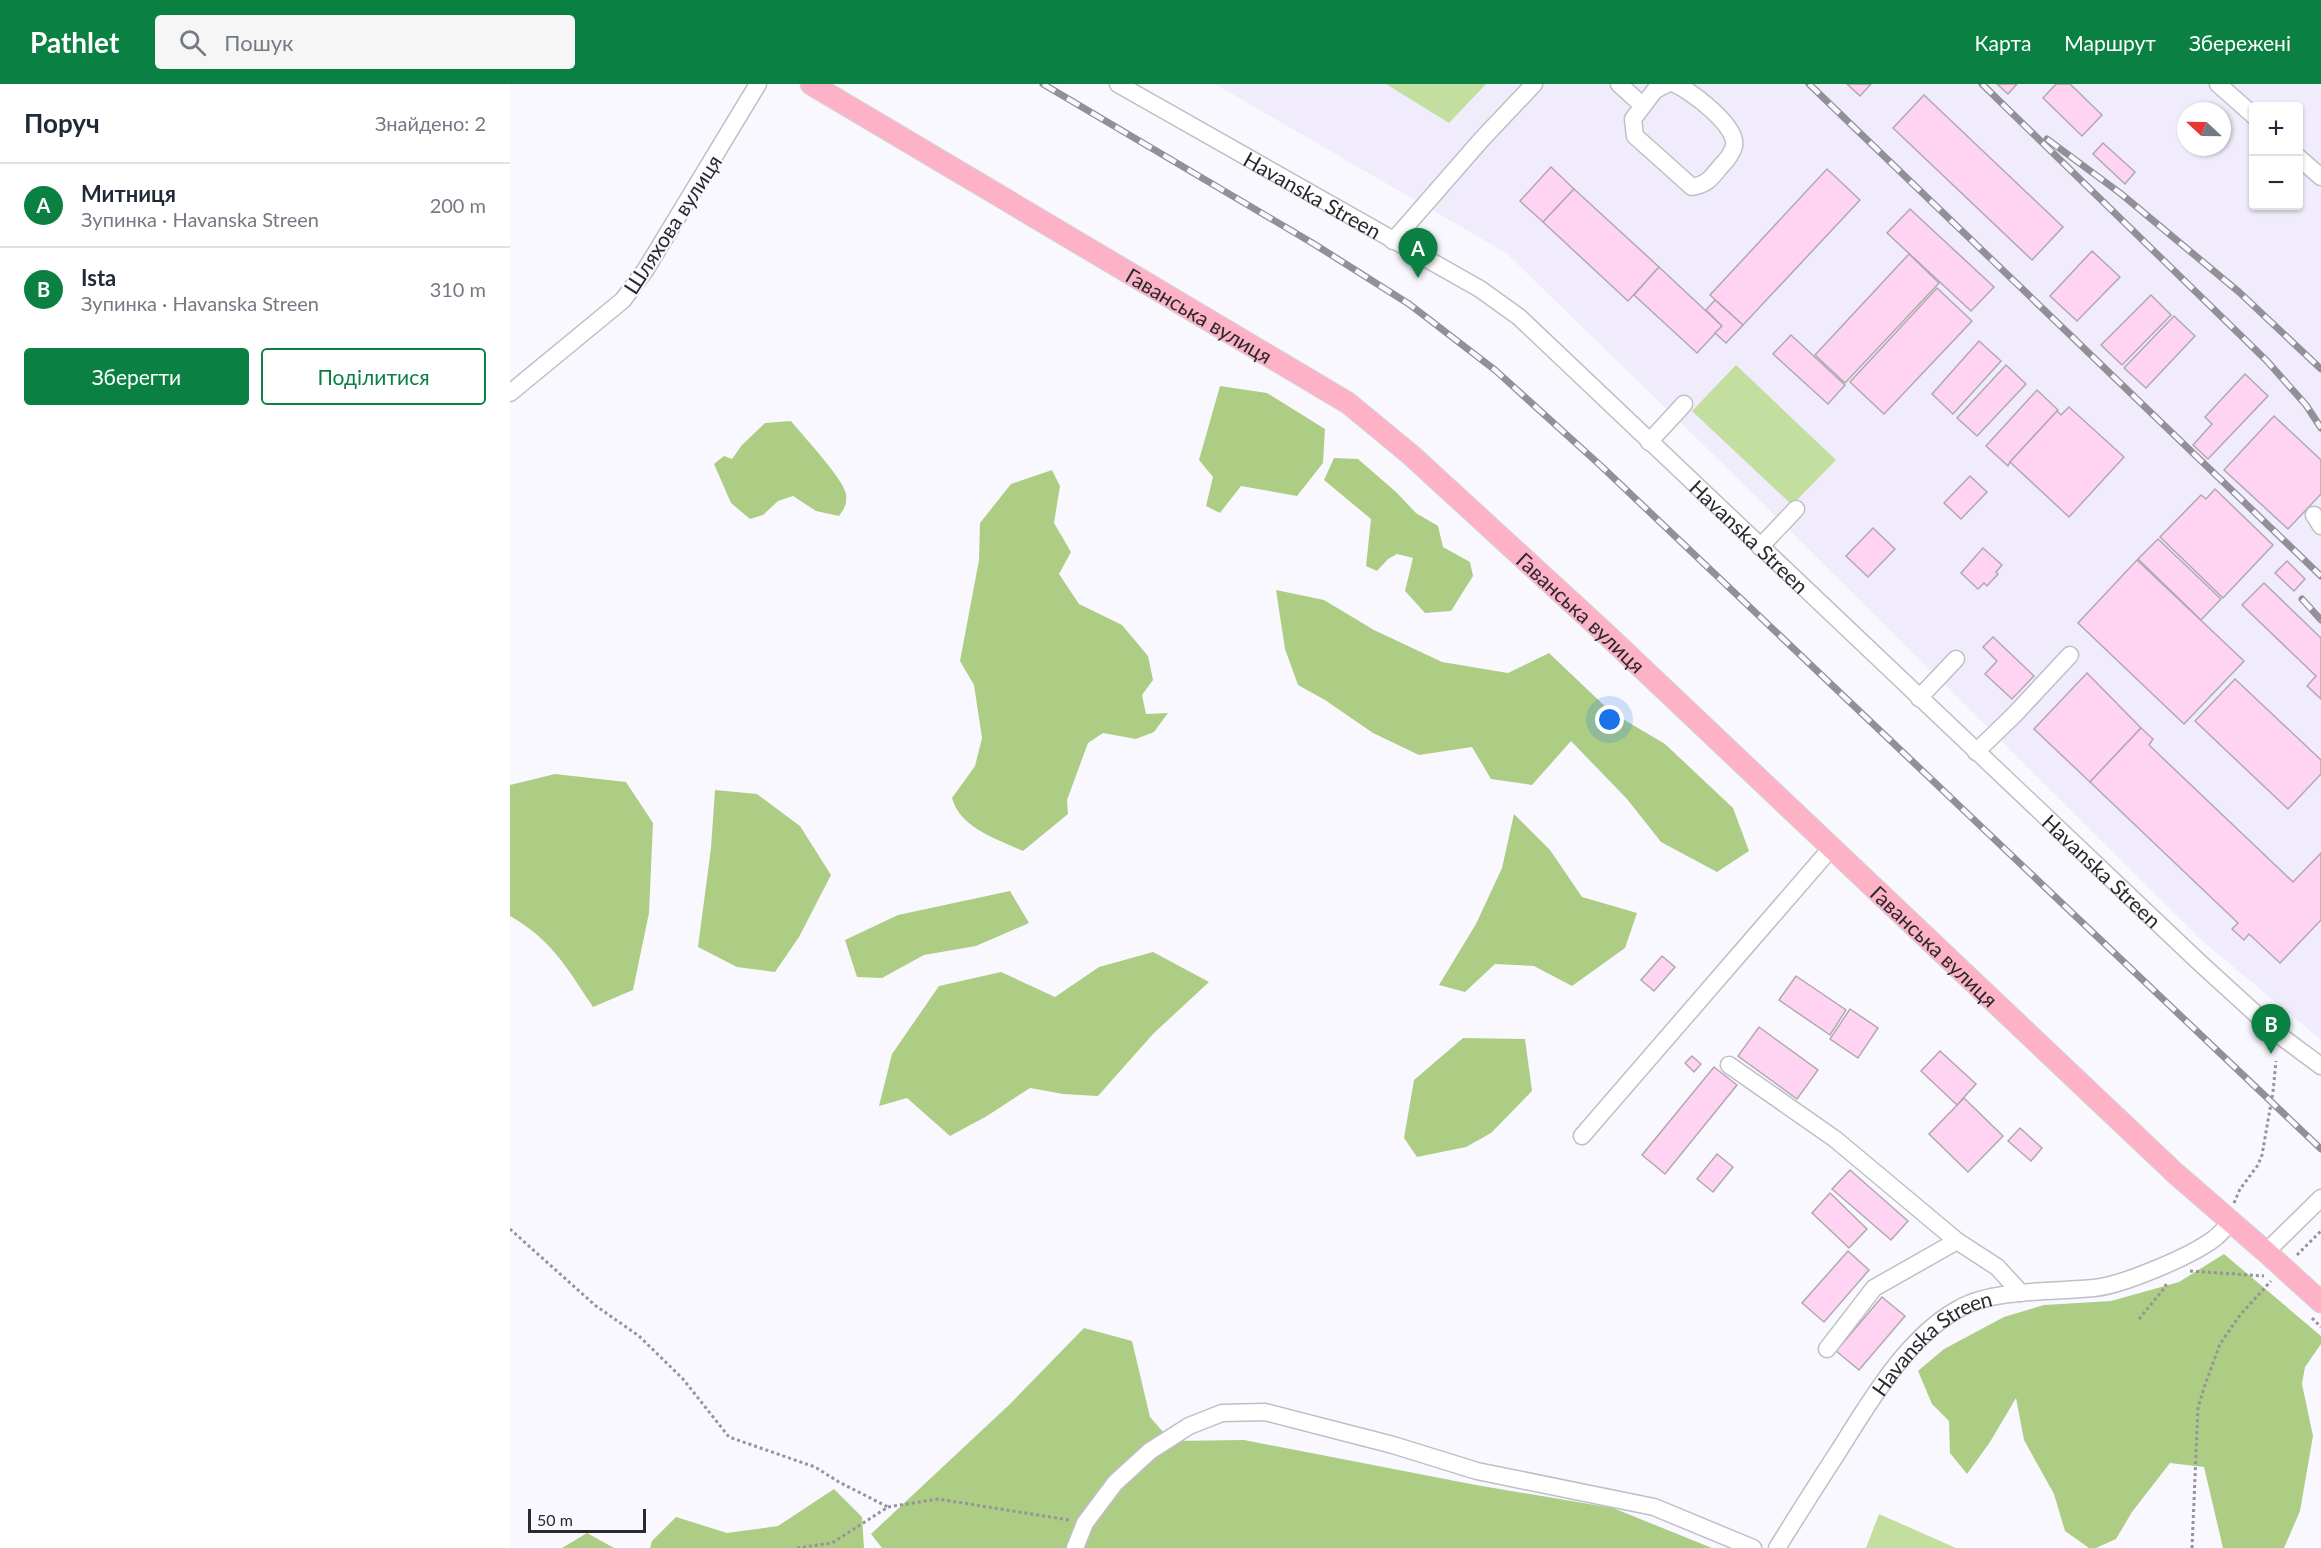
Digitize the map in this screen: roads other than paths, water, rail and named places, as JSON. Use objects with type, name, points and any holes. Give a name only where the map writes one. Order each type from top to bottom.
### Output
[{"type":"main road","name":"Гаванська вулиця","points":[[811,84],[1348,403],[1411,455],[1606,634],[2166,1165],[2234,1212],[2266,1252]]},
{"type":"main road","points":[[2266,1252],[2277,1274],[2321,1302]]},
{"type":"street","name":"Шляхова вулиця","points":[[510,393],[623,300],[664,240],[758,84]]},
{"type":"street","name":"Havanska Streen","points":[[1118,84],[1480,289],[1519,317],[1918,698],[2265,1023],[2321,1066]]},
{"type":"street","points":[[1393,241],[1534,84]]},
{"type":"street","points":[[1619,84],[1642,105]]},
{"type":"street","points":[[1667,84],[1655,90],[1633,119],[1635,136],[1692,187],[1706,184],[1726,160],[1734,145],[1731,129],[1685,89],[1675,84]]},
{"type":"street","points":[[2218,84],[2249,112]]},
{"type":"street","points":[[2303,161],[2321,177]]},
{"type":"street","points":[[1649,442],[1684,404]]},
{"type":"street","points":[[1760,548],[1796,509]]},
{"type":"street","points":[[1976,752],[2070,655]]},
{"type":"street","points":[[1918,698],[1956,659]]},
{"type":"street","points":[[1582,1136],[1832,847]]},
{"type":"street","points":[[1729,1065],[1834,1139],[1957,1241],[1997,1267],[2021,1293]]},
{"type":"street","points":[[2266,1252],[2321,1198]]},
{"type":"street","name":"Havanska Streen","points":[[1777,1548],[1864,1410],[1906,1353],[1959,1308],[1976,1300],[2021,1293],[2097,1288],[2181,1258],[2215,1238],[2234,1212]]},
{"type":"street","points":[[1827,1349],[1874,1288],[1957,1241]]},
{"type":"street","points":[[1075,1548],[1085,1523],[1115,1483],[1150,1450],[1180,1432],[1222,1413],[1265,1412],[1393,1445],[1477,1471],[1654,1507],[1753,1548]]},
{"type":"railway","points":[[1043,84],[1314,244],[1409,304],[1495,370],[1600,465],[2321,1149]]},
{"type":"railway","points":[[1809,84],[2321,576]]},
{"type":"railway","points":[[1982,84],[2267,361],[2306,405],[2321,428]]},
{"type":"railway","points":[[2047,139],[2120,193],[2239,292],[2321,369]]},
{"type":"railway","points":[[2302,599],[2321,620]]},
{"type":"place","name":"Митниця","points":[[1418,278]]},
{"type":"place","name":"Ista","points":[[2271,1054]]}]
